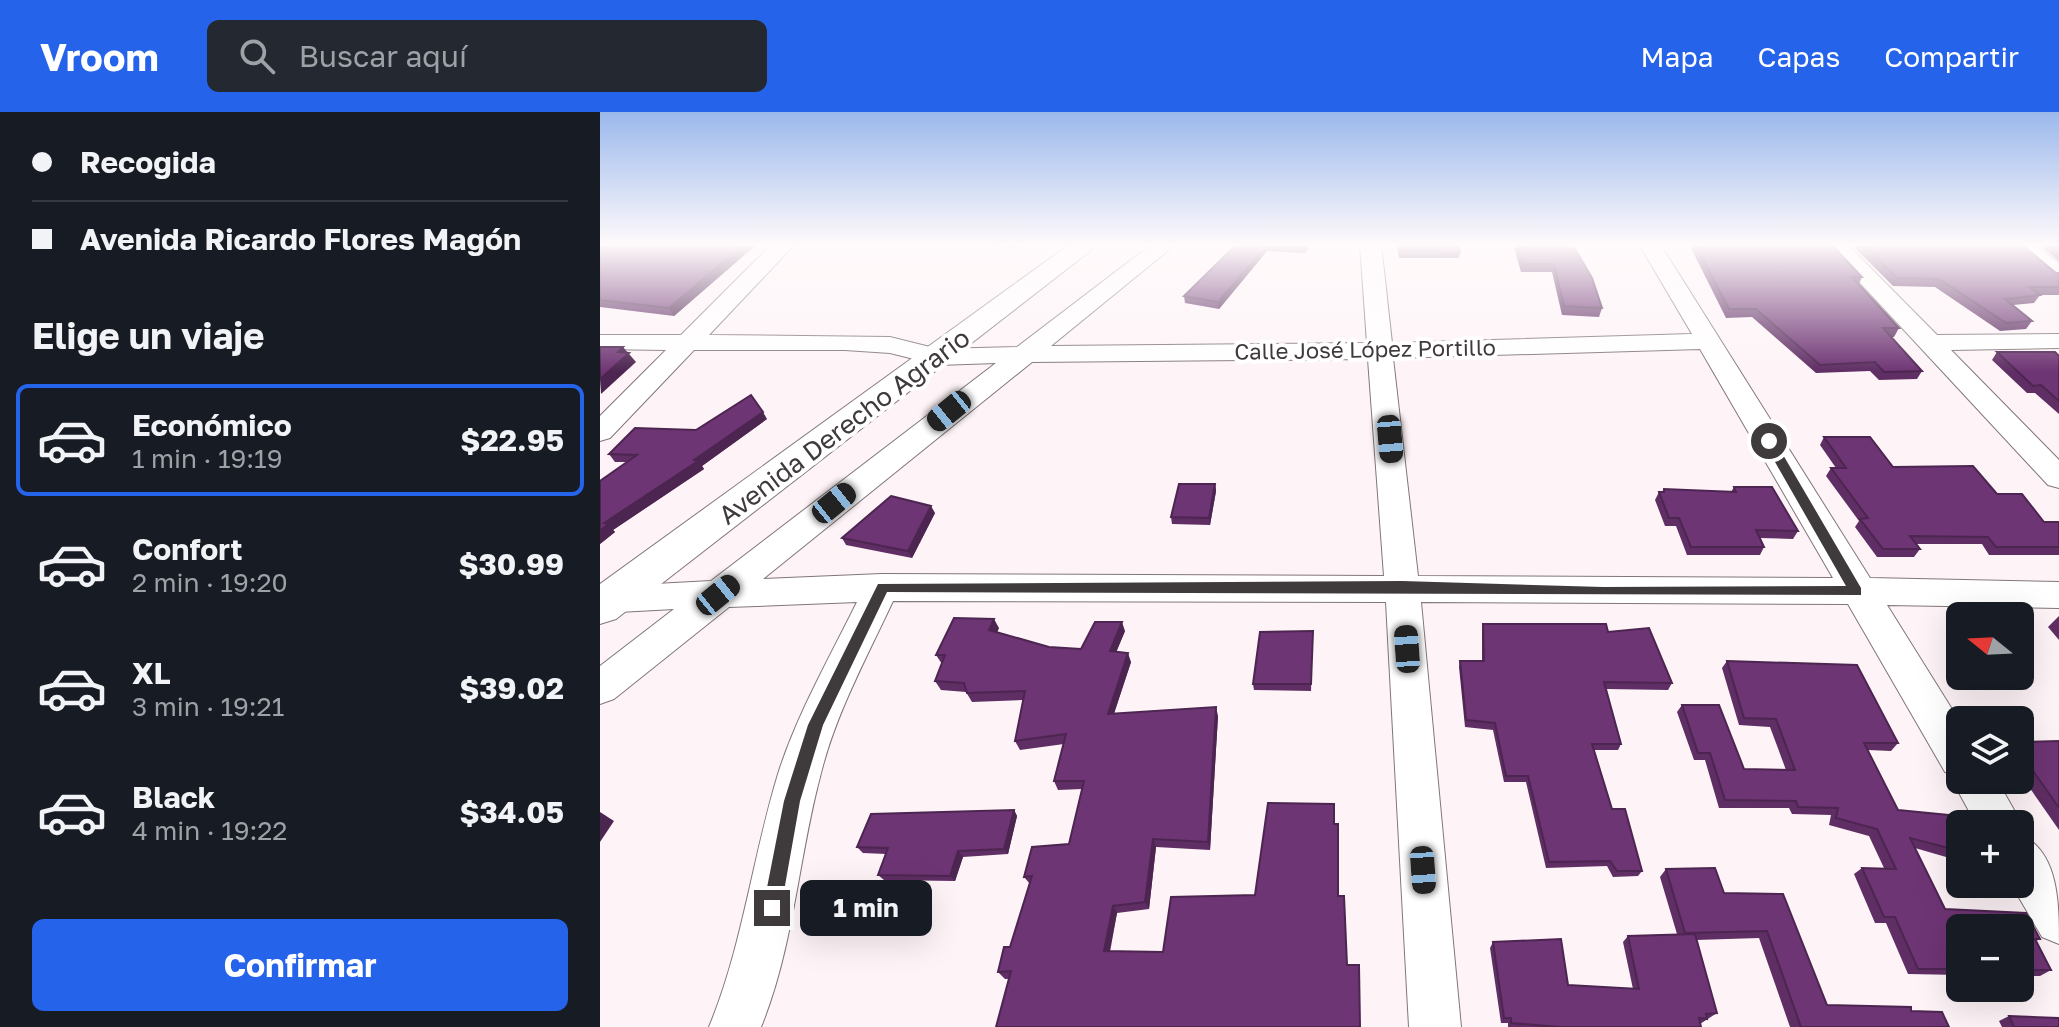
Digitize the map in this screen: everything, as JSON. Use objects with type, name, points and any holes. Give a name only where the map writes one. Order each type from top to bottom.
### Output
[{"type":"street","points":[[600,432],[743,287]]},
{"type":"street","name":"Avenida Derecho Agrario","points":[[604,602],[1030,287]]},
{"type":"street","points":[[600,688],[1109,287]]},
{"type":"street","points":[[1375,287],[1402,586],[1435,1027]]},
{"type":"street","points":[[1677,287],[1856,591],[1946,736]]},
{"type":"street","points":[[1875,287],[2059,478]]},
{"type":"street","name":"Calle José López Portillo","points":[[938,357],[1383,351],[1711,341]]},
{"type":"street","points":[[1928,343],[2059,341]]},
{"type":"street","points":[[600,342],[890,345],[938,357]]},
{"type":"street","points":[[604,602],[882,587],[1402,586],[1603,592],[1856,591],[2025,597],[2059,595]]},
{"type":"street","points":[[735,1027],[760,963],[792,801],[816,725],[882,587]]},
{"type":"street","points":[[2034,879],[2059,920]]},
{"type":"building","points":[[694,287],[669,308],[600,300],[600,288]]},
{"type":"building","points":[[1193,287],[1231,287],[1218,302],[1184,296]]},
{"type":"building","points":[[1559,287],[1595,287],[1602,308],[1564,306]]},
{"type":"building","points":[[1717,287],[1861,287],[1899,328],[1883,328],[1922,371],[1884,372],[1875,362],[1820,365],[1756,309],[1729,309]]},
{"type":"building","points":[[1951,287],[2059,287],[2029,287],[2040,295],[2005,299],[2032,321],[2006,323]]},
{"type":"building","points":[[600,347],[623,347],[618,352],[629,353],[600,379]]},
{"type":"building","points":[[1997,352],[2055,352],[2059,356],[2059,401],[2041,385],[2033,386]]},
{"type":"building","points":[[751,395],[763,412],[694,460],[698,461],[604,523],[608,524],[600,531],[600,481],[637,455],[609,454],[635,428],[696,430]]},
{"type":"building","points":[[1824,437],[1870,437],[1893,467],[1973,466],[1997,494],[2022,494],[2044,522],[2059,522],[2059,547],[1996,547],[1988,537],[1910,536],[1920,549],[1883,549],[1860,519],[1868,518],[1831,468],[1846,468]]},
{"type":"building","points":[[1179,484],[1215,484],[1209,518],[1171,517]]},
{"type":"building","points":[[1734,487],[1772,487],[1798,531],[1756,530],[1764,547],[1691,547],[1679,518],[1669,518],[1659,492],[1664,492],[1664,489],[1736,492]]},
{"type":"building","points":[[891,496],[931,506],[908,551],[842,538]]},
{"type":"building","points":[[954,618],[994,619],[989,630],[1049,647],[1081,649],[1095,622],[1122,622],[1110,651],[1128,653],[1108,714],[1216,707],[1208,842],[1153,839],[1145,902],[1113,906],[1104,951],[1163,952],[1171,897],[1255,895],[1268,803],[1334,804],[1334,824],[1338,824],[1338,896],[1344,896],[1347,965],[1359,965],[1360,1027],[996,1027],[1011,971],[998,972],[1004,947],[1010,947],[1032,876],[1024,877],[1032,847],[1069,844],[1084,781],[1054,781],[1066,734],[1015,741],[1025,691],[967,693],[964,683],[935,681],[945,655],[936,655]]},
{"type":"building","points":[[1483,624],[1606,624],[1608,632],[1649,628],[1672,683],[1604,682],[1621,744],[1592,744],[1612,809],[1625,809],[1642,871],[1617,871],[1610,861],[1549,862],[1528,776],[1506,776],[1495,723],[1466,720],[1460,661],[1484,661]]},
{"type":"building","points":[[1313,631],[1311,684],[1253,684],[1260,632]]},
{"type":"building","points":[[1727,661],[1857,665],[1898,743],[1864,743],[1898,810],[1946,815],[1946,847],[1910,838],[1945,909],[2027,914],[1946,914],[1946,969],[1918,969],[1895,917],[1884,917],[1862,868],[1896,869],[1877,829],[1836,818],[1838,808],[1798,807],[1796,801],[1725,800],[1710,753],[1698,753],[1682,705],[1719,705],[1744,769],[1795,770],[1776,719],[1744,718]]},
{"type":"building","points":[[2059,741],[2059,808],[2034,772],[2034,742]]},
{"type":"building","points":[[1014,810],[1004,849],[958,851],[950,876],[878,875],[888,848],[857,847],[871,814]]},
{"type":"building","points":[[1715,868],[1724,893],[1783,894],[1827,1005],[1911,1007],[1911,1011],[1942,1012],[1949,1027],[1801,1027],[1767,931],[1685,933],[1666,869]]},
{"type":"building","points":[[2034,928],[2040,939],[2035,939],[2051,970],[2034,970]]},
{"type":"building","points":[[1695,934],[1717,1013],[1706,1014],[1707,1019],[1699,1018],[1701,1027],[1559,1027],[1511,1023],[1511,1018],[1504,1018],[1493,942],[1561,939],[1568,985],[1639,989],[1628,936]]},
{"type":"building","points":[[2009,1016],[2059,1018],[2059,1027],[2014,1027]]},
{"type":"route","points":[[772,908],[792,801],[816,725],[882,587],[1402,586],[1603,592],[1856,591],[1769,441]]}]
